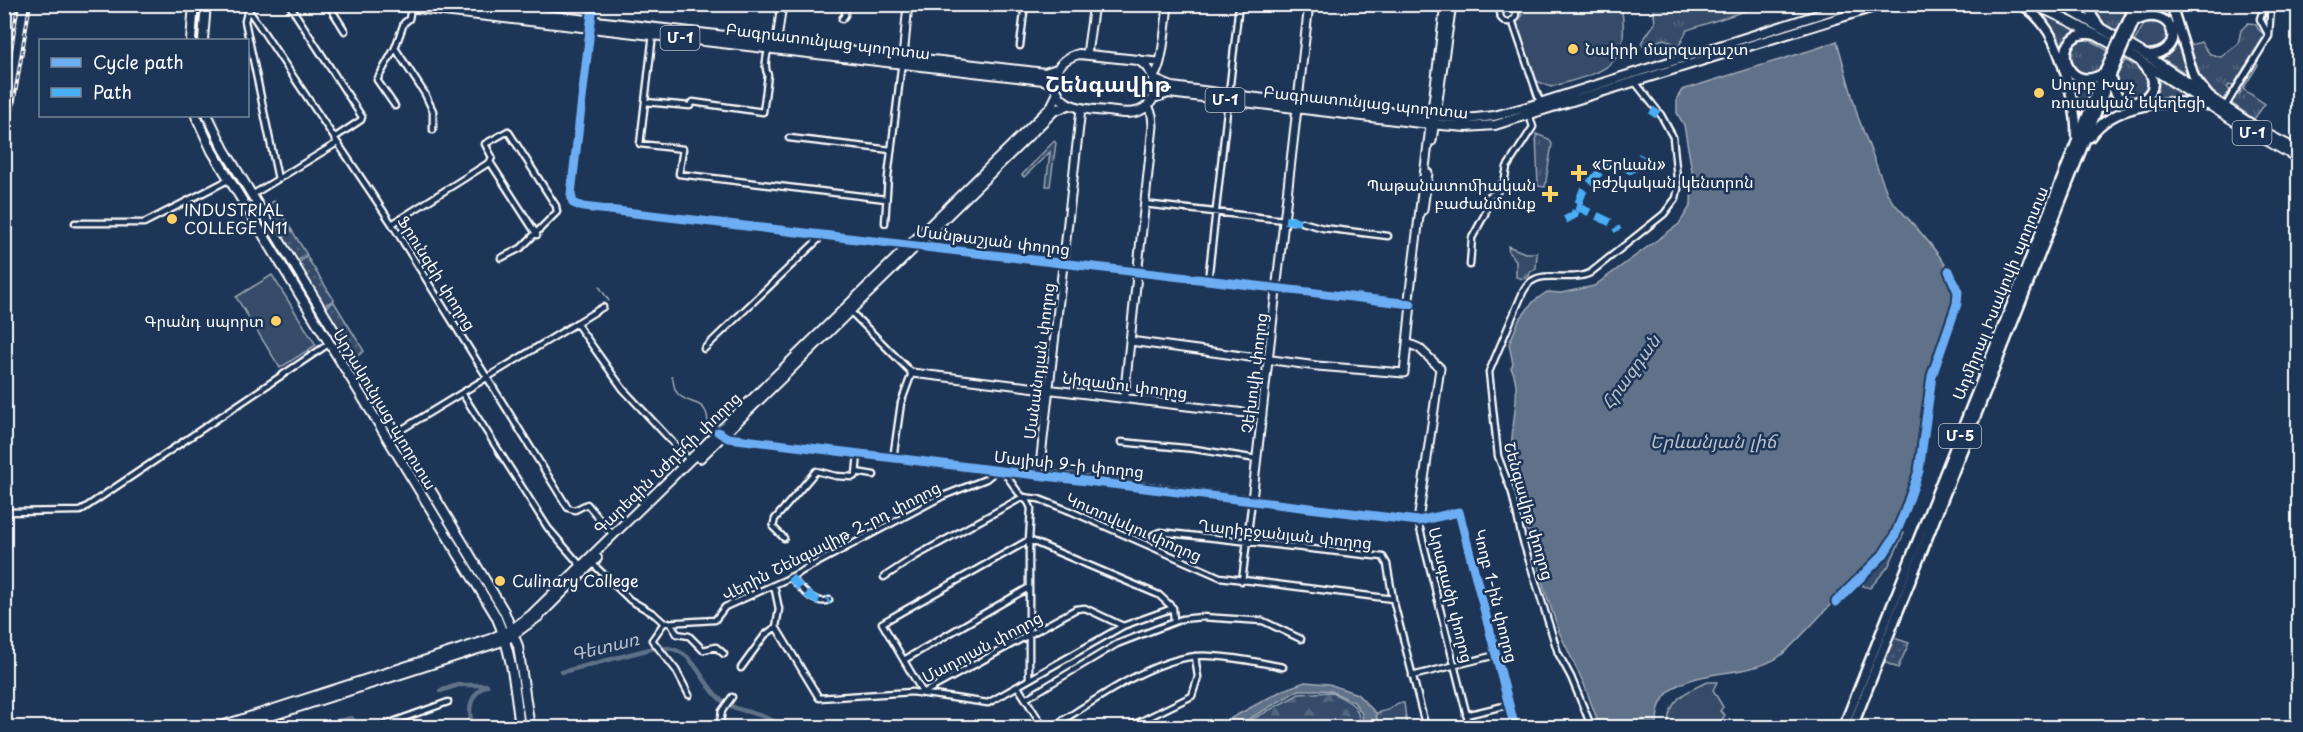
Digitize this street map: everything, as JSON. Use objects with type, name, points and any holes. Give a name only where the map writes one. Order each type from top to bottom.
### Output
[{"type":"highway","points":[[2021,4],[2037,17],[2053,41],[2075,109],[2078,147]]},
{"type":"highway","points":[[2090,4],[2098,31],[2082,33],[2073,38],[2067,47],[2065,60],[2071,72],[2079,77],[2089,78],[2107,74],[2112,88],[2120,99],[2126,102],[2138,102],[2149,93],[2153,82],[2142,64]]},
{"type":"highway","points":[[2130,4],[2131,22],[2154,13],[2165,18],[2172,28],[2172,40],[2166,49],[2154,55],[2145,55]]},
{"type":"highway","name":"Ադմիրալ Իսակովի պողոտա","points":[[2131,22],[2136,4]]},
{"type":"highway","name":"Ադմիրալ Իսակովի պողոտա","points":[[1844,728],[2107,74],[2131,22],[2143,4]]},
{"type":"highway","points":[[2078,147],[2097,127],[2118,114],[2170,102],[2209,101],[2194,76],[2171,4]]},
{"type":"highway","name":"Ադմիրալ Իսակովի պողոտա","points":[[1852,728],[2078,147]]},
{"type":"main road","points":[[191,39],[194,4]]},
{"type":"main road","points":[[203,39],[206,4]]},
{"type":"main road","name":"Բագրատունյաց պողոտա","points":[[382,4],[591,24],[902,61],[1044,80],[1057,89]]},
{"type":"main road","name":"Բագրատունյաց պողոտա","points":[[450,4],[654,34],[772,45]]},
{"type":"main road","name":"Բագրատունյաց պողոտա","points":[[1153,98],[1169,93],[1298,103],[1432,120],[1479,119],[1528,111],[1635,82],[1655,71],[1852,4]]},
{"type":"main road","name":"Բագրատունյաց պողոտա","points":[[1528,111],[1540,102],[1884,4]]},
{"type":"main road","name":"Մ-1","points":[[2031,4],[2098,31],[2145,55],[2261,138],[2298,158]]},
{"type":"main road","name":"Մ-1","points":[[2060,4],[2142,64],[2209,101],[2225,107],[2265,133],[2298,150]]},
{"type":"main road","points":[[1820,15],[1822,23]]},
{"type":"main road","points":[[1087,54],[1138,60],[1147,66],[1154,78],[1153,98],[1148,105],[1137,112],[1129,113],[1068,105],[1057,89],[1057,69],[1065,60],[1073,56],[1087,54]]},
{"type":"main road","name":"Բագրատունյաց պողոտա","points":[[902,61],[1045,73],[1057,69]]},
{"type":"main road","name":"Բագրատունյաց պողոտա","points":[[1154,78],[1172,87],[1228,97]]},
{"type":"main road","name":"Գարեգին Նժդեհի փողոց","points":[[215,728],[238,725],[505,637],[538,617],[1051,107],[1057,89]]},
{"type":"main road","name":"Գարեգին Նժդեհի փողոց","points":[[513,632],[850,311],[913,245],[1054,111],[1068,105]]},
{"type":"main road","name":"Արշակունյաց պողոտա","points":[[196,117],[212,151],[496,616],[505,637],[520,728]]},
{"type":"main road","name":"Արշակունյաց պողոտա","points":[[208,117],[220,143],[504,611],[518,646],[530,728]]},
{"type":"main road","points":[[230,179],[240,174]]},
{"type":"main road","points":[[330,343],[339,338]]},
{"type":"main road","points":[[435,515],[442,517],[442,509]]},
{"type":"main road","points":[[442,528],[445,522],[451,523]]},
{"type":"street","points":[[252,195],[335,140],[362,117],[289,4]]},
{"type":"street","points":[[328,4],[345,31]]},
{"type":"street","points":[[591,24],[593,4]]},
{"type":"street","points":[[645,102],[690,106],[693,102],[763,112],[768,75],[767,55],[778,33],[782,4]]},
{"type":"street","points":[[842,19],[845,15],[846,4]]},
{"type":"street","points":[[885,223],[908,4]]},
{"type":"street","points":[[1020,46],[1025,4]]},
{"type":"street","points":[[1087,54],[1094,4]]},
{"type":"street","points":[[1154,78],[1162,51],[1167,4]]},
{"type":"street","points":[[1208,280],[1239,4]]},
{"type":"street","name":"Չեխովի փողոց","points":[[1242,581],[1310,4]]},
{"type":"street","points":[[1130,341],[1269,360],[1402,374],[1413,299],[1445,4]]},
{"type":"street","points":[[1432,120],[1452,4]]},
{"type":"street","points":[[2265,4],[2260,19],[2269,36]]},
{"type":"street","points":[[2225,107],[2269,36],[2271,4]]},
{"type":"street","points":[[1512,20],[1505,21],[1500,15],[1503,8],[1510,5],[1515,11],[1512,20],[1540,102]]},
{"type":"street","points":[[248,7],[244,21],[248,39]]},
{"type":"street","name":"Ֆրունզեի փողոց","points":[[248,7],[392,224],[568,508],[575,510],[587,504],[613,535]]},
{"type":"street","points":[[395,106],[377,80],[395,48],[404,23],[409,19],[411,8]]},
{"type":"street","name":"Մանթաշյան փողոց","points":[[591,24],[571,194],[573,203],[584,207],[653,217],[913,245],[1411,304]]},
{"type":"street","points":[[654,34],[640,144],[683,148],[680,174],[886,199]]},
{"type":"street","points":[[249,44],[278,179]]},
{"type":"street","points":[[395,48],[425,94],[433,111],[433,130]]},
{"type":"street","points":[[1138,60],[1158,62]]},
{"type":"street","name":"Շենգավիթ փողոց","points":[[1592,728],[1571,677],[1558,653],[1522,538],[1512,494],[1498,456],[1489,372],[1520,298],[1531,281],[1539,277],[1579,277],[1590,273],[1664,214],[1676,198],[1678,189],[1673,137],[1661,115],[1635,82]]},
{"type":"street","points":[[1124,398],[1153,118],[1148,105]]},
{"type":"street","name":"Մանանդյան փողոց","points":[[1039,474],[1081,108]]},
{"type":"street","points":[[1470,265],[1473,238],[1485,214],[1488,197],[1497,192],[1500,185],[1504,183],[1507,167],[1533,127],[1528,111]]},
{"type":"street","points":[[1137,112],[1153,118]]},
{"type":"street","points":[[392,224],[490,162],[492,157],[485,144],[509,132],[556,206],[557,212],[521,248],[501,258]]},
{"type":"street","points":[[789,138],[891,150]]},
{"type":"street","points":[[490,162],[537,234]]},
{"type":"street","points":[[75,223],[144,223],[230,179]]},
{"type":"street","points":[[1144,204],[1293,221]]},
{"type":"street","points":[[1302,222],[1323,228],[1388,236]]},
{"type":"street","points":[[704,349],[822,236]]},
{"type":"street","points":[[396,433],[603,307]]},
{"type":"street","points":[[850,311],[912,373],[901,403],[893,459]]},
{"type":"street","points":[[576,323],[623,389],[690,461]]},
{"type":"street","points":[[4,512],[80,511],[330,343]]},
{"type":"street","name":"Արագածի փողոց","points":[[1407,343],[1419,348],[1440,368],[1418,521],[1470,728]]},
{"type":"street","name":"Նիզամու փողոց","points":[[912,373],[1262,415]]},
{"type":"street","points":[[462,393],[548,528],[582,566]]},
{"type":"street","name":"Մայիսի 9-ի փողոց","points":[[720,434],[728,438],[893,459],[1039,474],[1418,521]]},
{"type":"street","points":[[1120,442],[1195,449],[1257,459]]},
{"type":"street","points":[[784,538],[773,527],[775,519],[816,471],[853,477],[856,472],[858,454]]},
{"type":"street","name":"Վերին Շենգավիթ 2-րդ փողոց","points":[[592,563],[630,600],[654,614],[664,623],[715,620],[725,607],[790,577],[943,496],[986,479],[991,475],[991,470]]},
{"type":"street","points":[[856,472],[874,475]]},
{"type":"street","points":[[1004,472],[1031,508],[1028,588],[1029,679]]},
{"type":"street","points":[[884,577],[916,556],[1023,497]]},
{"type":"street","name":"Կոտովսկու փողոց","points":[[1023,497],[1070,511],[1145,542],[1214,575],[1242,581],[1393,599]]},
{"type":"street","name":"Կողբ 1-ին փողոց","points":[[1418,521],[1459,512],[1515,728]]},
{"type":"street","name":"Ղարիբջանյան փողոց","points":[[1154,535],[1160,532],[1383,557],[1387,564],[1393,599],[1426,728]]},
{"type":"street","points":[[1029,540],[1159,595],[1173,608],[1174,621]]},
{"type":"street","points":[[1029,540],[883,621],[882,625],[923,693],[988,703],[1123,626],[1173,608]]},
{"type":"street","points":[[790,577],[816,601],[829,600]]},
{"type":"street","points":[[741,668],[765,635],[776,627],[779,609],[774,585]]},
{"type":"street","points":[[904,660],[1028,588]]},
{"type":"street","name":"Մադոյան փողոց","points":[[776,627],[819,698],[923,693],[1082,608],[1123,626]]},
{"type":"street","points":[[1027,698],[1117,644],[1174,621],[1202,617],[1263,621],[1301,639]]},
{"type":"street","points":[[664,623],[652,640],[676,670],[689,695]]},
{"type":"street","points":[[671,624],[677,634],[690,636],[703,650],[716,647],[724,654]]},
{"type":"street","points":[[1127,728],[1191,696],[1198,677],[1196,655]]},
{"type":"street","points":[[1051,728],[1129,679],[1196,655],[1283,667]]},
{"type":"street","points":[[1412,676],[1496,655]]},
{"type":"street","points":[[1018,687],[1044,728]]},
{"type":"street","points":[[718,728],[722,711],[732,698]]},
{"type":"street","points":[[376,728],[394,725],[448,702]]},
{"type":"street","points":[[1466,715],[1508,705]]},
{"type":"green space","points":[[1653,4],[1763,5],[1687,30],[1679,46],[1664,39],[1643,46],[1641,43],[1655,23]]},
{"type":"green space","name":"Նաիրի մարզադաշտ","points":[[1519,5],[1621,5],[1623,27],[1622,43],[1618,55],[1599,71],[1570,82],[1551,87],[1534,80],[1517,23],[1522,16]]},
{"type":"green space","points":[[2093,5],[2128,5],[2117,31],[2096,19]]},
{"type":"green space","points":[[2149,5],[2168,5],[2193,78],[2160,57],[2169,51],[2171,21],[2160,13],[2145,13]]},
{"type":"green space","points":[[2033,9],[2081,32],[2068,39],[2063,48],[2069,73],[2095,79],[2080,118],[2067,77]]},
{"type":"green space","points":[[2146,21],[2162,22],[2167,34],[2164,47],[2149,53],[2134,42]]},
{"type":"green space","points":[[2248,23],[2256,24],[2265,35],[2233,86],[2227,87],[2230,90],[2224,100],[2209,89],[2200,78],[2187,46],[2201,42],[2210,54],[2221,57],[2238,44],[2241,30]]},
{"type":"green space","points":[[2084,36],[2107,50],[2095,72],[2080,74],[2069,64],[2071,45]]},
{"type":"green space","points":[[2125,60],[2143,71],[2148,79],[2147,90],[2132,100],[2119,95],[2115,80]]},
{"type":"green space","points":[[2255,63],[2258,65],[2243,89],[2265,104],[2254,119],[2230,102],[2235,93],[2239,95],[2241,92],[2238,90]]},
{"type":"green space","points":[[2155,77],[2186,98],[2158,101],[2097,126],[2111,92],[2122,104],[2138,105]]},
{"type":"green space","points":[[1536,134],[1549,139],[1552,144],[1545,187],[1538,186]]},
{"type":"green space","points":[[1054,141],[1056,143],[1050,186],[1046,186],[1050,152],[1024,177],[1022,175]]},
{"type":"green space","points":[[274,201],[307,255],[297,261],[264,207]]},
{"type":"green space","points":[[1508,246],[1525,253],[1537,253],[1536,269],[1530,272],[1529,276],[1523,279],[1516,277],[1516,260],[1509,253]]},
{"type":"green space","points":[[307,257],[334,300],[324,306],[298,263]]},
{"type":"green space","name":"Գրանդ սպորտ","points":[[272,275],[316,345],[280,368],[236,297]]},
{"type":"green space","points":[[334,302],[364,351],[356,357],[325,308]]},
{"type":"green space","points":[[1899,532],[1904,533],[1888,567],[1870,588],[1863,586],[1862,579],[1885,554]]},
{"type":"green space","points":[[1894,638],[1909,643],[1898,668],[1884,662]]},
{"type":"green space","points":[[1708,682],[1717,682],[1713,690],[1723,707],[1720,711],[1725,715],[1717,727],[1668,727],[1671,710],[1679,698]]},
{"type":"green space","points":[[1331,692],[1356,708],[1360,727],[1238,727],[1299,694]]},
{"type":"green space","points":[[1398,703],[1404,703],[1407,727],[1378,727],[1376,713],[1388,710]]},
{"type":"water","name":"Երևանյան լիճ","points":[[1837,41],[1858,117],[1887,193],[1938,254],[1956,289],[1951,320],[1927,387],[1919,455],[1909,494],[1885,549],[1785,652],[1769,662],[1749,668],[1686,681],[1671,690],[1660,705],[1657,727],[1600,727],[1584,684],[1560,634],[1527,530],[1518,471],[1513,461],[1512,436],[1516,392],[1509,344],[1519,320],[1534,301],[1547,292],[1561,293],[1594,286],[1679,224],[1691,205],[1692,171],[1684,125],[1677,113],[1677,98],[1682,90]]},
{"type":"water","points":[[1305,682],[1329,684],[1357,694],[1376,713],[1378,727],[1363,727],[1362,714],[1354,702],[1331,691],[1299,690],[1235,727],[1215,727],[1283,690]]},
{"type":"waterway","points":[[599,286],[609,301]]},
{"type":"waterway","points":[[672,376],[676,392],[683,398],[701,406],[705,410],[708,423]]},
{"type":"waterway","name":"Գետառ","points":[[562,672],[654,648]]},
{"type":"waterway","name":"Գետառ","points":[[664,648],[674,649],[690,659],[712,691],[724,702],[787,728]]},
{"type":"waterway","points":[[440,691],[458,685],[487,685]]},
{"type":"waterway","name":"Գետառ","points":[[473,728],[470,715],[471,703],[477,693],[487,685]]},
{"type":"waterway","points":[[330,725],[351,720]]},
{"type":"railway","points":[[4,97],[18,4]]},
{"type":"railway","points":[[4,160],[30,4]]},
{"type":"marked path","points":[[1652,116],[1657,109]]},
{"type":"marked path","points":[[1565,220],[1574,215],[1583,191],[1606,165],[1622,164],[1630,170],[1635,167],[1642,155]]},
{"type":"marked path","points":[[1576,206],[1614,224],[1618,231]]},
{"type":"marked path","points":[[1285,220],[1302,222]]},
{"type":"marked path","points":[[790,577],[813,598],[829,600]]},
{"type":"cycle path","points":[[593,4],[571,194],[573,203],[583,207],[1411,304]]},
{"type":"cycle path","points":[[1836,602],[1883,555],[1894,538],[1919,471],[1932,376],[1957,304],[1958,292],[1949,271]]},
{"type":"cycle path","points":[[718,432],[728,438],[1418,521],[1459,512],[1515,728]]},
{"type":"place","name":"Նաիրի մարզադաշտ","points":[[1573,49]]},
{"type":"place","name":"Սուրբ Խաչ ռուսական եկեղեցի","points":[[2039,93]]},
{"type":"place","name":"«Երևան» բժշկական կենտրոն","points":[[1579,173]]},
{"type":"place","name":"Պաթանատոմիական բաժանմունք","points":[[1550,194]]},
{"type":"place","name":"INDUSTRIAL COLLEGE N11","points":[[172,219]]},
{"type":"place","name":"Գրանդ սպորտ","points":[[276,321]]},
{"type":"place","name":"Culinary College","points":[[500,581]]},
{"type":"district","name":"Շենգավիթ","points":[[1108,84]]},
{"type":"water label","name":"Հրազդան","points":[[1631,372]]}]
